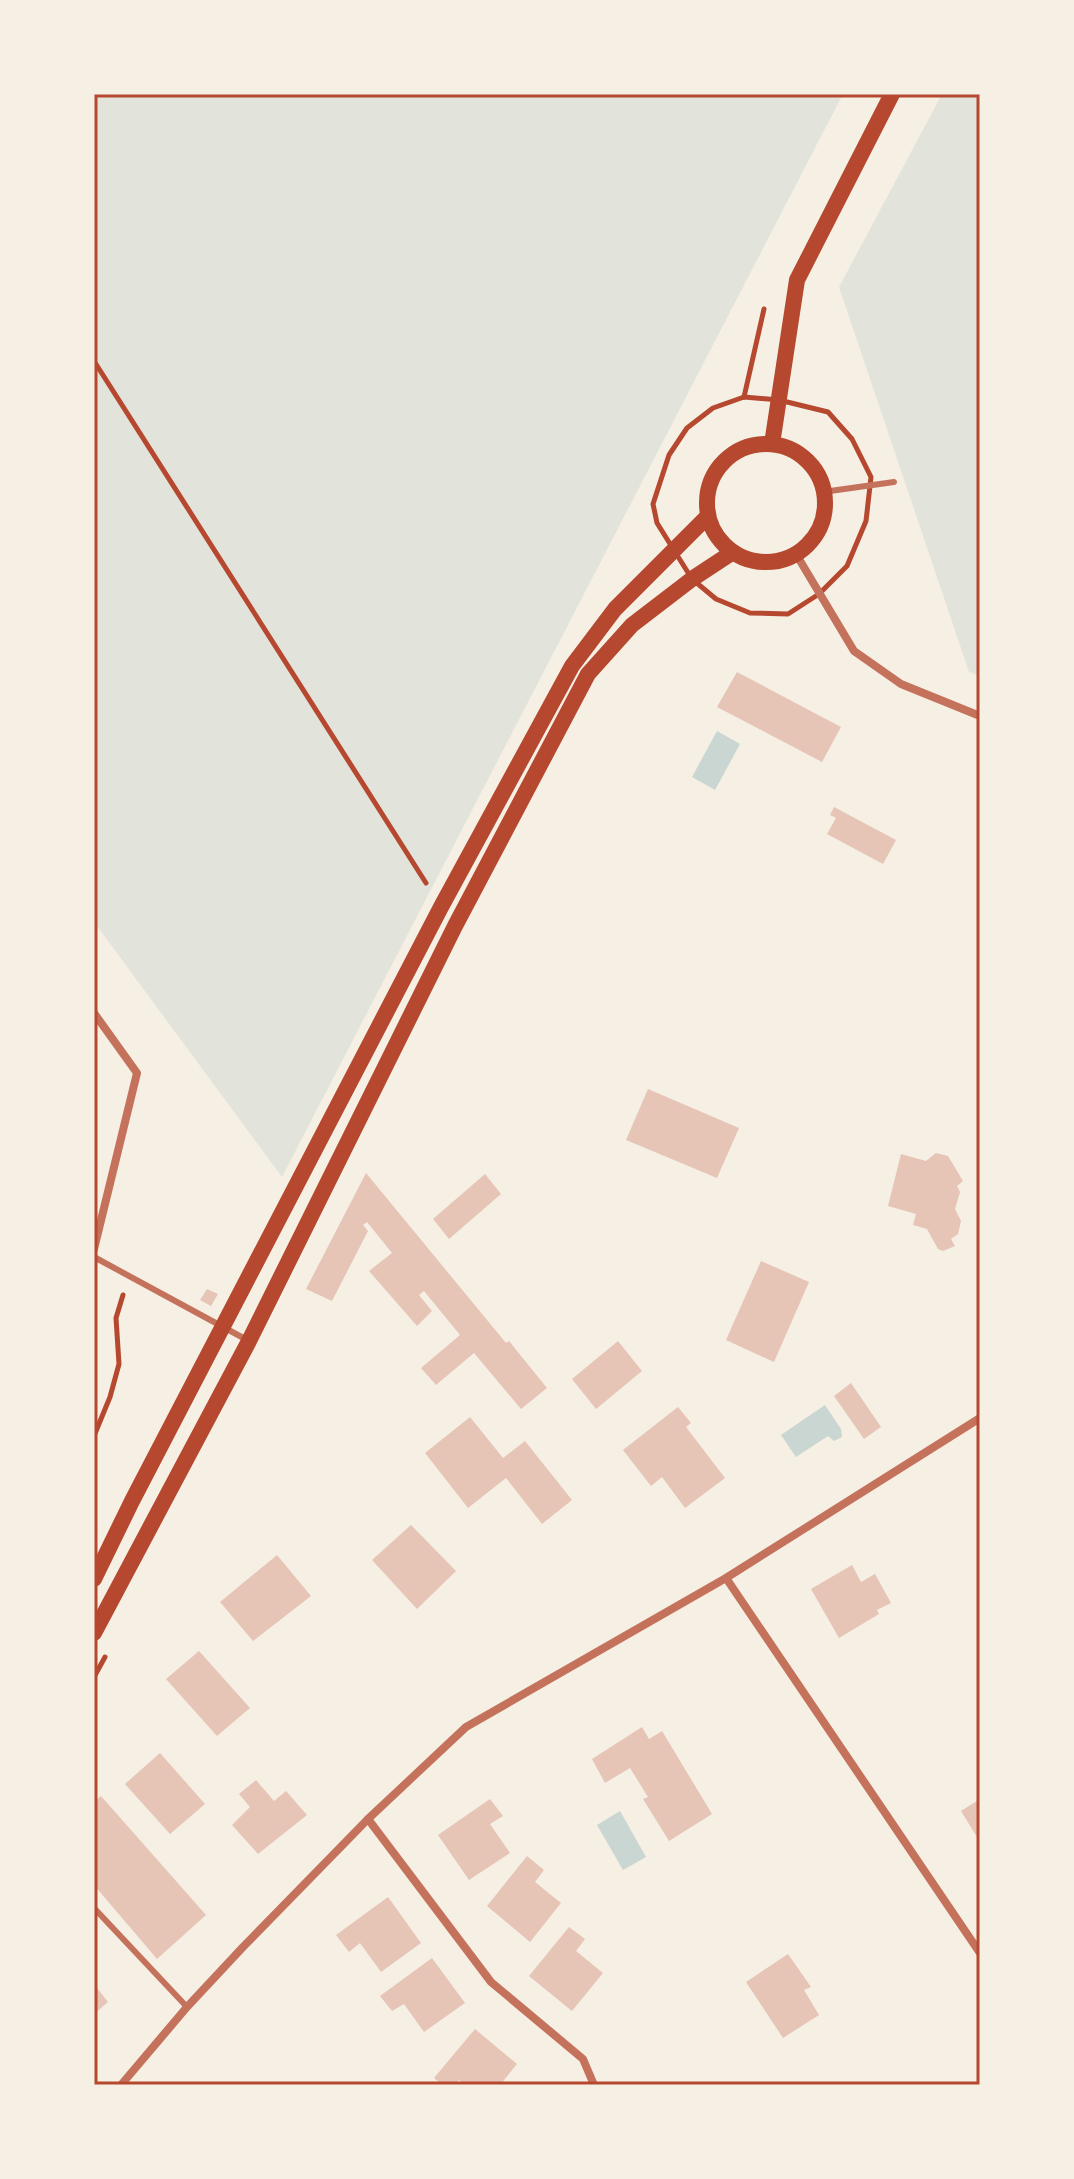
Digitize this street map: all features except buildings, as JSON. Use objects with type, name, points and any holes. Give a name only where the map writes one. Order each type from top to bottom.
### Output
[{"type":"main road","points":[[772,444],[797,280],[892,94]]},
{"type":"main road","points":[[772,444],[792,450],[809,462],[820,479],[823,492],[822,523],[811,541],[796,554],[776,561],[756,561],[733,552],[721,544],[708,516],[707,495],[713,475],[726,459],[752,445],[772,444]]},
{"type":"main road","points":[[94,1579],[441,907],[572,666],[615,609],[708,516]]},
{"type":"main road","points":[[94,1633],[249,1341],[455,926],[588,674],[632,625],[733,552]]},
{"type":"street","points":[[796,554],[854,651],[901,684],[980,716]]},
{"type":"street","points":[[94,1013],[137,1073],[94,1249]]},
{"type":"street","points":[[121,2085],[187,2007],[368,1819],[466,1727],[726,1578],[980,1418]]},
{"type":"street","points":[[726,1578],[980,1953]]},
{"type":"street","points":[[368,1819],[491,1982],[583,2059],[594,2085]]},
{"type":"lane","points":[[823,492],[894,482]]},
{"type":"lane","points":[[94,1257],[249,1341]]},
{"type":"lane","points":[[94,1908],[187,2007]]},
{"type":"path","points":[[94,361],[441,907]]},
{"type":"path","points":[[744,397],[779,400],[828,412],[852,439],[871,477],[870,485],[866,521],[847,566],[819,594],[788,614],[750,613],[716,599],[692,579],[672,550],[657,523],[653,504],[669,455],[687,428],[713,408],[744,397]]},
{"type":"path","points":[[94,1436],[119,1364],[116,1318],[128,1275]]},
{"type":"shaded area","points":[[94,94],[843,94],[282,1177],[94,922]]},
{"type":"shaded area","points":[[942,94],[970,94],[980,100],[980,676],[969,672],[839,287]]},
{"type":"shaded area","points":[[717,731],[740,744],[715,790],[692,777]]},
{"type":"shaded area","points":[[825,1405],[841,1429],[842,1437],[834,1441],[828,1436],[796,1457],[781,1435]]},
{"type":"shaded area","points":[[620,1811],[646,1857],[623,1870],[597,1825]]}]
